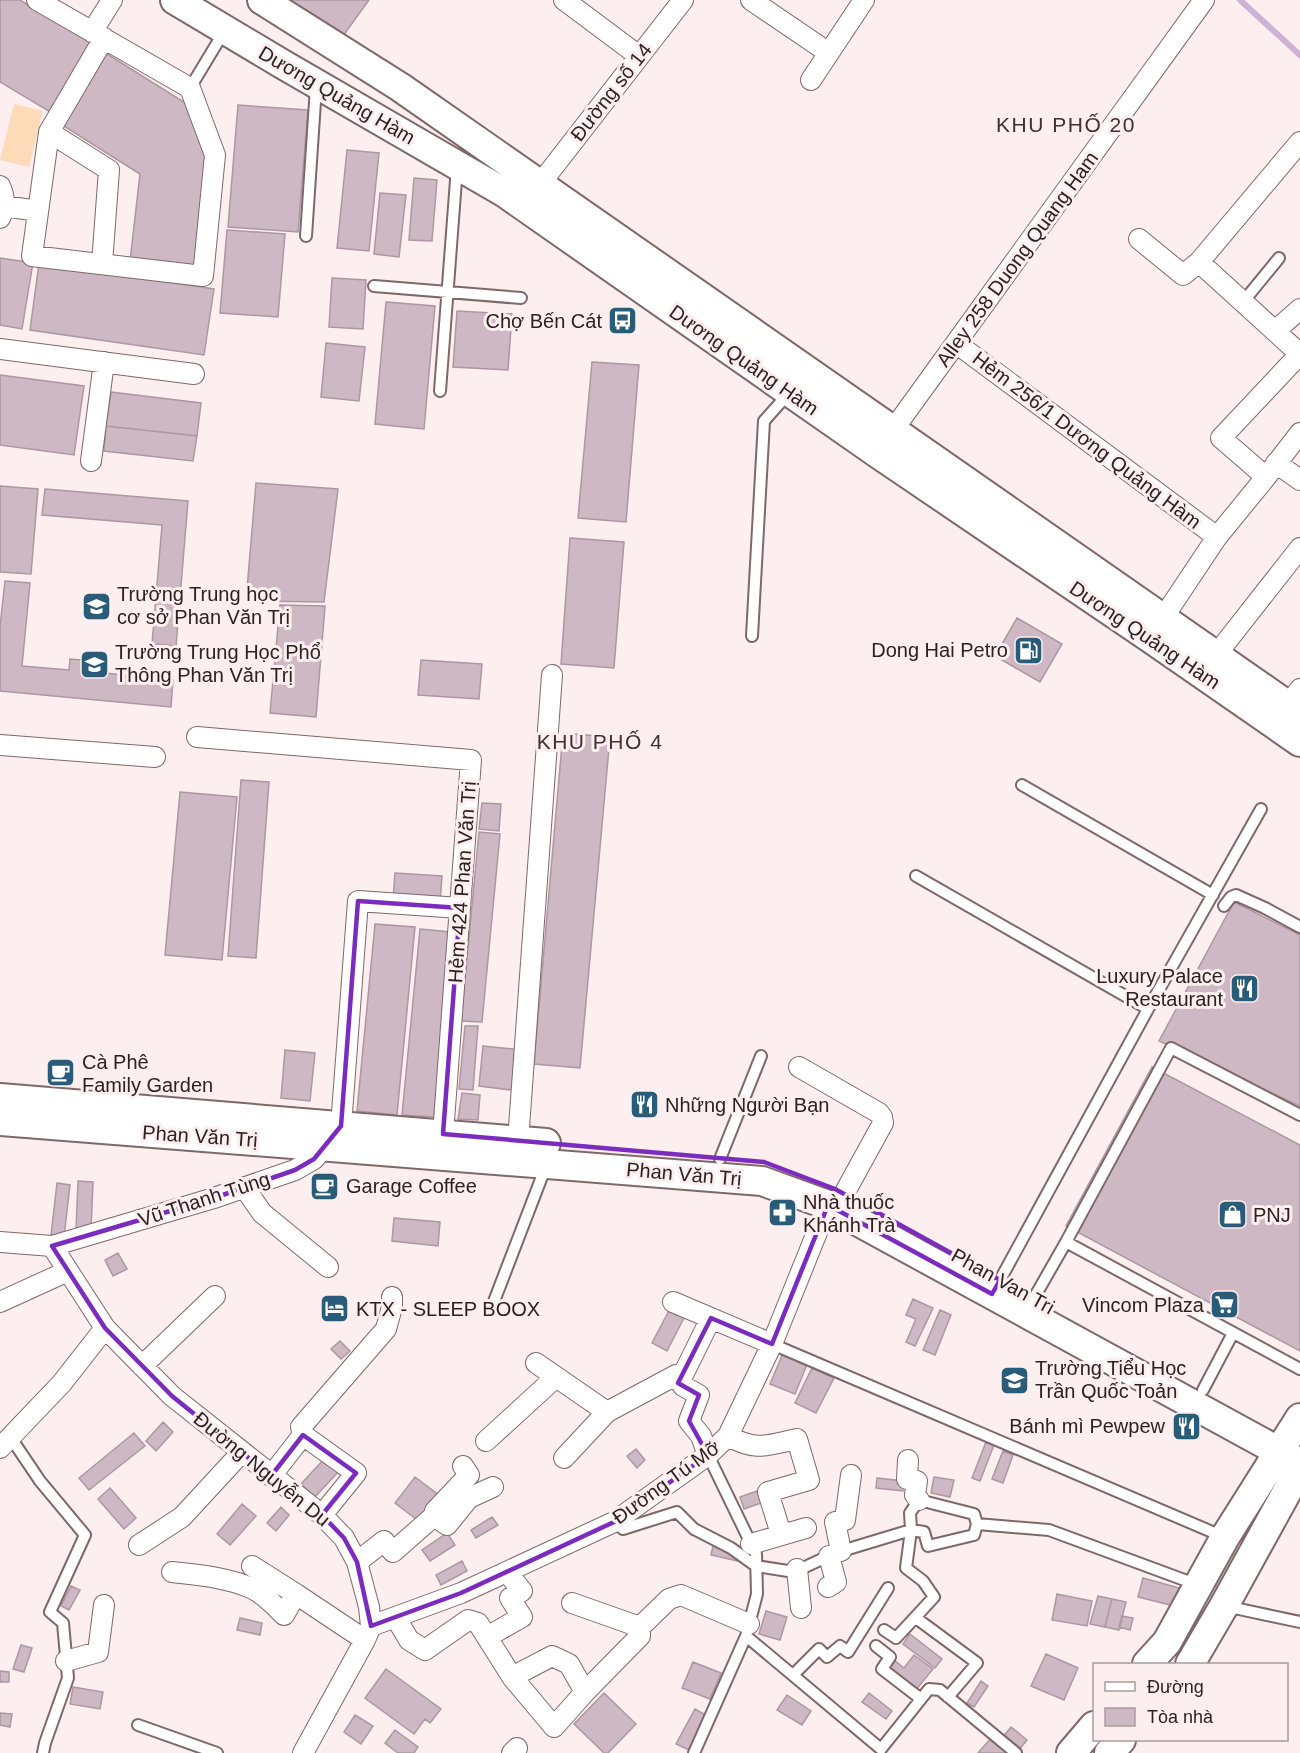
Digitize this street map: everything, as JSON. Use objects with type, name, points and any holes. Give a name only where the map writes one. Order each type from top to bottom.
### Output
[{"type":"main road","name":"Dương Quảng Hàm","points":[[175,0],[458,165],[532,195],[893,430],[1216,655],[1296,703]]},
{"type":"main road","name":"Dương Quảng Hàm","points":[[262,0],[400,87],[532,195],[789,392],[1300,742]]},
{"type":"main road","name":"Phan Văn Trị","points":[[0,1098],[333,1136],[558,1157],[762,1180],[836,1200]]},
{"type":"main road","name":"Phan Văn Trị","points":[[0,1121],[333,1136],[442,1134],[518,1141],[558,1157],[720,1159]]},
{"type":"main road","name":"Phan Van Tri","points":[[720,1159],[764,1162],[835,1189],[836,1200],[996,1287],[1034,1298],[1203,1390],[1295,1446]]},
{"type":"main road","points":[[996,1287],[1295,1446]]},
{"type":"main road","points":[[1149,1663],[1167,1642],[1226,1537],[1295,1446]]},
{"type":"main road","points":[[1191,1663],[1224,1606],[1295,1446]]},
{"type":"main road","points":[[1071,1753],[1093,1728]]},
{"type":"main road","points":[[1109,1753],[1120,1741]]},
{"type":"street","points":[[37,0],[98,35],[189,88],[215,155],[203,276],[32,256],[49,132],[98,35],[112,0]]},
{"type":"street","points":[[564,0],[639,56]]},
{"type":"street","name":"Đường số 14","points":[[532,195],[683,0]]},
{"type":"street","points":[[751,0],[829,53]]},
{"type":"street","points":[[811,80],[864,0]]},
{"type":"street","name":"Alley 258 Duong Quang Ham","points":[[893,430],[1204,0]]},
{"type":"street","points":[[49,132],[110,170],[102,264]]},
{"type":"street","points":[[1139,239],[1183,275],[1199,262],[1300,142]]},
{"type":"street","points":[[0,186],[4,195],[2,212],[38,211]]},
{"type":"street","points":[[1199,262],[1300,354],[1221,438],[1271,470],[1300,480]]},
{"type":"street","points":[[1275,332],[1300,309]]},
{"type":"street","name":"Hẻm 256/1 Dương Quảng Hàm","points":[[956,343],[1217,537]]},
{"type":"street","points":[[0,348],[194,374]]},
{"type":"street","points":[[91,460],[104,362]]},
{"type":"street","points":[[1163,618],[1217,537],[1300,434]]},
{"type":"street","points":[[1216,655],[1300,548]]},
{"type":"street","points":[[518,1141],[552,675]]},
{"type":"street","name":"Hẻm 424 Phan Văn Trị","points":[[198,736],[471,760],[442,1134]]},
{"type":"street","points":[[0,745],[154,757]]},
{"type":"street","points":[[333,1136],[358,901],[460,908]]},
{"type":"street","name":"Đường Tú Mỡ","points":[[368,1633],[396,1618],[461,1593],[614,1522],[708,1455],[728,1436],[836,1200],[883,1123],[879,1113],[799,1067]]},
{"type":"street","name":"Vũ Thanh Tùng","points":[[52,1246],[295,1170],[314,1159],[333,1136]]},
{"type":"street","points":[[244,1187],[262,1212],[328,1267]]},
{"type":"street","points":[[0,1242],[52,1246]]},
{"type":"street","name":"Đường Nguyễn Du","points":[[52,1246],[105,1328],[142,1366],[172,1396],[321,1515],[344,1538],[357,1562],[369,1607],[368,1633]]},
{"type":"street","points":[[0,1302],[68,1271]]},
{"type":"street","points":[[142,1366],[215,1296]]},
{"type":"street","points":[[321,1515],[357,1473],[303,1435],[301,1427],[386,1329],[392,1307],[392,1296]]},
{"type":"street","points":[[673,1302],[772,1344]]},
{"type":"street","points":[[680,1381],[711,1318]]},
{"type":"street","points":[[4,1442],[62,1383],[105,1328]]},
{"type":"street","points":[[536,1364],[608,1412]]},
{"type":"street","points":[[564,1458],[608,1412],[676,1375],[683,1386],[699,1395],[689,1421],[701,1436],[708,1455]]},
{"type":"street","points":[[486,1441],[556,1377]]},
{"type":"street","points":[[271,1476],[303,1435]]},
{"type":"street","points":[[728,1436],[741,1443],[758,1447],[798,1439],[809,1480],[768,1492],[781,1534]]},
{"type":"street","points":[[139,1545],[182,1517],[242,1452]]},
{"type":"street","points":[[908,1460],[907,1479],[917,1481],[915,1495],[919,1500]]},
{"type":"street","points":[[357,1562],[384,1541],[393,1552],[434,1515],[435,1511],[469,1475],[463,1466]]},
{"type":"street","points":[[828,1587],[836,1582],[834,1522],[845,1520],[851,1474]]},
{"type":"street","points":[[434,1515],[447,1525],[469,1498],[493,1487]]},
{"type":"street","points":[[751,1544],[806,1527]]},
{"type":"street","points":[[252,1566],[296,1594],[368,1633],[303,1753]]},
{"type":"street","points":[[797,1569],[801,1608]]},
{"type":"street","points":[[172,1572],[219,1579],[251,1588],[269,1600],[284,1615],[296,1594]]},
{"type":"street","points":[[487,1637],[522,1617],[510,1599],[522,1591],[507,1572]]},
{"type":"street","points":[[396,1618],[409,1640],[425,1650],[468,1620],[478,1623],[512,1677],[554,1727],[640,1636],[640,1627],[669,1599],[681,1595],[748,1630]]},
{"type":"street","points":[[572,1603],[640,1627]]},
{"type":"street","points":[[66,1661],[98,1652],[104,1605]]},
{"type":"street","points":[[512,1677],[552,1656],[568,1664],[585,1692]]},
{"type":"lane","points":[[189,88],[225,30]]},
{"type":"lane","points":[[306,236],[318,85]]},
{"type":"lane","points":[[440,391],[458,165]]},
{"type":"lane","points":[[1243,302],[1279,258]]},
{"type":"lane","points":[[374,285],[520,298]]},
{"type":"lane","points":[[752,636],[764,421],[789,392]]},
{"type":"lane","points":[[1022,785],[1213,896]]},
{"type":"lane","points":[[996,1287],[1148,1009],[1261,809]]},
{"type":"lane","points":[[916,876],[1148,1009]]},
{"type":"lane","points":[[1224,906],[1231,897],[1236,895],[1300,927]]},
{"type":"lane","points":[[1034,1298],[1171,1048],[1300,1116]]},
{"type":"lane","points":[[720,1159],[761,1056]]},
{"type":"lane","points":[[493,1304],[558,1157]]},
{"type":"lane","points":[[1066,1242],[1300,1370]]},
{"type":"lane","points":[[1203,1390],[1233,1333]]},
{"type":"lane","points":[[772,1344],[1226,1537]]},
{"type":"lane","points":[[4,1442],[85,1535],[50,1612],[63,1623],[68,1678],[43,1753]]},
{"type":"lane","points":[[694,1753],[748,1630],[757,1594],[756,1554],[708,1455]]},
{"type":"lane","points":[[614,1522],[623,1529],[677,1512],[694,1529],[732,1548],[756,1566],[788,1572],[835,1554],[911,1530],[924,1533],[928,1546],[974,1535],[977,1524],[974,1514],[919,1500],[910,1513],[911,1530],[906,1568],[923,1581],[934,1597],[896,1638],[884,1630]]},
{"type":"lane","points":[[977,1524],[1049,1530],[1199,1585]]},
{"type":"lane","points":[[793,1675],[819,1649],[827,1657],[840,1646],[849,1652],[888,1588]]},
{"type":"lane","points":[[1224,1606],[1300,1622]]},
{"type":"lane","points":[[916,1618],[977,1663],[948,1696]]},
{"type":"lane","points":[[748,1630],[793,1675],[881,1751],[929,1689],[940,1690],[1017,1753]]},
{"type":"lane","points":[[876,1646],[890,1657],[882,1669],[921,1699]]},
{"type":"lane","points":[[138,1725],[217,1753]]},
{"type":"highlighted area","points":[[358,901],[460,908],[443,1134],[764,1162],[835,1189],[1000,1280],[992,1294],[828,1205],[772,1344],[711,1318],[678,1383],[699,1395],[689,1421],[708,1455],[614,1522],[461,1593],[371,1626],[357,1562],[344,1538],[322,1515],[356,1473],[303,1435],[271,1476],[172,1396],[105,1328],[52,1246],[214,1198],[295,1170],[314,1159],[341,1126]]},
{"type":"shaded area","points":[[14,104],[43,111],[29,167],[0,160]]},
{"type":"building","points":[[0,0],[20,0],[93,44],[52,113],[0,82]]},
{"type":"building","points":[[284,0],[369,0],[343,36]]},
{"type":"building","points":[[104,52],[187,104],[208,155],[196,268],[130,261],[140,174],[59,123]]},
{"type":"building","points":[[238,105],[308,110],[298,232],[228,227]]},
{"type":"building","points":[[347,150],[379,153],[369,251],[337,248]]},
{"type":"building","points":[[414,178],[437,180],[432,241],[409,240]]},
{"type":"building","points":[[380,193],[406,195],[399,257],[374,254]]},
{"type":"building","points":[[227,230],[285,234],[278,317],[220,313]]},
{"type":"building","points":[[0,258],[33,263],[22,329],[0,325]]},
{"type":"building","points":[[39,263],[214,289],[204,355],[30,330]]},
{"type":"building","points":[[332,278],[366,280],[363,329],[329,327]]},
{"type":"building","points":[[386,302],[435,306],[424,429],[375,424]]},
{"type":"building","points":[[457,311],[512,314],[508,370],[453,367]]},
{"type":"building","points":[[326,343],[365,347],[359,401],[321,397]]},
{"type":"building","points":[[592,362],[639,365],[626,522],[578,518]]},
{"type":"building","points":[[0,375],[84,386],[74,455],[0,445]]},
{"type":"building","points":[[111,392],[201,403],[197,436],[106,426]]},
{"type":"building","points":[[106,426],[197,436],[193,461],[104,451]]},
{"type":"building","points":[[256,483],[338,489],[324,602],[246,601]]},
{"type":"building","points":[[0,486],[38,489],[31,574],[0,572]]},
{"type":"building","points":[[45,489],[188,501],[176,646],[152,644],[162,525],[42,515]]},
{"type":"building","points":[[570,538],[624,542],[614,668],[561,664]]},
{"type":"building","points":[[5,581],[30,583],[22,666],[69,670],[70,659],[106,662],[105,673],[173,680],[171,707],[0,691],[0,627]]},
{"type":"building","points":[[280,605],[325,606],[316,717],[270,713]]},
{"type":"building","name":"Dong Hai Petro","points":[[1017,618],[1062,644],[1040,682],[995,656]]},
{"type":"building","points":[[421,660],[482,664],[479,699],[418,695]]},
{"type":"building","points":[[563,733],[610,737],[580,1068],[534,1064]]},
{"type":"building","points":[[241,780],[269,782],[256,958],[228,956]]},
{"type":"building","points":[[180,792],[237,797],[222,960],[165,955]]},
{"type":"building","points":[[482,803],[501,804],[499,831],[479,829]]},
{"type":"building","points":[[479,832],[500,834],[482,1022],[461,1021]]},
{"type":"building","points":[[395,873],[442,876],[440,903],[393,900]]},
{"type":"building","name":"Luxury Palace Restaurant","points":[[1234,902],[1300,935],[1300,1106],[1159,1041]]},
{"type":"building","points":[[375,924],[415,927],[397,1115],[357,1111]]},
{"type":"building","points":[[420,929],[451,932],[434,1117],[402,1115]]},
{"type":"building","points":[[465,1026],[478,1026],[473,1090],[459,1089]]},
{"type":"building","points":[[483,1046],[524,1050],[519,1091],[479,1086]]},
{"type":"building","points":[[285,1050],[315,1053],[310,1101],[281,1098]]},
{"type":"building","points":[[1152,1067],[1300,1145],[1300,1351],[1066,1226]]},
{"type":"building","points":[[462,1093],[480,1095],[478,1120],[458,1119]]},
{"type":"building","points":[[78,1181],[93,1182],[91,1231],[76,1230]]},
{"type":"building","points":[[57,1183],[70,1185],[64,1237],[51,1235]]},
{"type":"building","points":[[394,1218],[440,1222],[438,1246],[392,1241]]},
{"type":"building","points":[[118,1253],[127,1269],[113,1276],[105,1260]]},
{"type":"building","points":[[913,1299],[933,1308],[915,1346],[906,1342],[916,1319],[906,1315]]},
{"type":"building","points":[[672,1305],[687,1312],[667,1351],[652,1343]]},
{"type":"building","points":[[940,1310],[951,1315],[935,1355],[923,1350]]},
{"type":"building","points":[[340,1341],[350,1351],[341,1359],[331,1349]]},
{"type":"building","points":[[784,1351],[808,1362],[795,1394],[770,1384]]},
{"type":"building","points":[[812,1368],[834,1378],[816,1413],[795,1403]]},
{"type":"building","points":[[163,1422],[173,1432],[156,1451],[146,1441]]},
{"type":"building","points":[[134,1433],[145,1446],[89,1490],[79,1478]]},
{"type":"building","points":[[986,1442],[994,1445],[980,1481],[972,1478]]},
{"type":"building","points":[[636,1449],[645,1460],[637,1468],[627,1456]]},
{"type":"building","points":[[1003,1451],[1013,1455],[1003,1483],[992,1479]]},
{"type":"building","points":[[325,1458],[339,1471],[315,1497],[301,1484]]},
{"type":"building","points":[[415,1477],[440,1496],[420,1522],[395,1503]]},
{"type":"building","points":[[934,1477],[954,1480],[950,1497],[931,1493]]},
{"type":"building","points":[[877,1478],[904,1481],[903,1491],[876,1488]]},
{"type":"building","points":[[110,1488],[136,1518],[124,1529],[98,1499]]},
{"type":"building","points":[[760,1490],[764,1502],[744,1509],[740,1497]]},
{"type":"building","points":[[242,1504],[256,1516],[230,1545],[217,1534]]},
{"type":"building","points":[[281,1507],[289,1515],[276,1531],[267,1523]]},
{"type":"building","points":[[492,1517],[498,1525],[476,1538],[471,1530]]},
{"type":"building","points":[[447,1533],[455,1545],[430,1561],[422,1550]]},
{"type":"building","points":[[713,1546],[754,1555],[751,1564],[711,1555]]},
{"type":"building","points":[[462,1561],[467,1571],[441,1585],[436,1575]]},
{"type":"building","points":[[1143,1578],[1183,1589],[1178,1607],[1138,1597]]},
{"type":"building","points":[[71,1586],[80,1590],[69,1610],[61,1606]]},
{"type":"building","points":[[1057,1594],[1092,1601],[1087,1626],[1052,1620]]},
{"type":"building","points":[[1098,1596],[1112,1599],[1105,1627],[1090,1624]]},
{"type":"building","points":[[1112,1599],[1126,1602],[1119,1630],[1105,1627]]},
{"type":"building","points":[[766,1611],[787,1617],[780,1640],[759,1634]]},
{"type":"building","points":[[1122,1616],[1133,1618],[1130,1630],[1119,1627]]},
{"type":"building","points":[[240,1618],[262,1623],[260,1635],[237,1630]]},
{"type":"building","points":[[910,1634],[942,1659],[935,1668],[903,1644]]},
{"type":"building","points":[[21,1645],[32,1648],[24,1672],[13,1669]]},
{"type":"building","points":[[1046,1654],[1078,1668],[1064,1700],[1031,1686]]},
{"type":"building","points":[[914,1655],[933,1669],[915,1691],[887,1669],[894,1660],[904,1668]]},
{"type":"building","points":[[693,1662],[721,1673],[710,1699],[682,1688]]},
{"type":"building","points":[[386,1669],[441,1709],[430,1723],[425,1719],[414,1734],[365,1698]]},
{"type":"building","points":[[0,1671],[9,1672],[9,1682],[0,1682]]},
{"type":"building","points":[[981,1681],[988,1686],[974,1707],[967,1703]]},
{"type":"building","points":[[73,1687],[103,1692],[100,1709],[70,1704]]},
{"type":"building","points":[[604,1693],[636,1724],[608,1753],[604,1753],[574,1724]]},
{"type":"building","points":[[869,1693],[892,1711],[886,1719],[862,1702]]},
{"type":"building","points":[[787,1695],[811,1711],[802,1725],[777,1710]]},
{"type":"building","points":[[695,1709],[709,1717],[691,1751],[676,1744]]},
{"type":"building","points":[[0,1713],[12,1714],[10,1727],[0,1725]]},
{"type":"building","points":[[355,1715],[373,1726],[361,1744],[344,1732]]},
{"type":"building","points":[[1011,1727],[1027,1740],[1018,1751],[1002,1738]]},
{"type":"building","points":[[395,1730],[418,1747],[414,1753],[398,1753],[385,1743]]},
{"type":"building","points":[[992,1737],[1010,1753],[978,1753]]},
{"type":"waterway","points":[[1240,0],[1300,55]]},
{"type":"place","name":"Chợ Bến Cát","points":[[623,321]]},
{"type":"place","name":"Trường Trung học cơ sở Phan Văn Trị","points":[[96,606]]},
{"type":"place","name":"Dong Hai Petro","points":[[1029,650]]},
{"type":"place","name":"Trường Trung Học Phổ Thông Phan Văn Trị","points":[[94,664]]},
{"type":"place","name":"Luxury Palace Restaurant","points":[[1244,988]]},
{"type":"place","name":"Cà Phê Family Garden","points":[[61,1073]]},
{"type":"place","name":"Những Người Bạn","points":[[644,1105]]},
{"type":"place","name":"Garage Coffee","points":[[325,1186]]},
{"type":"place","name":"Nhà thuốc Khánh Trà","points":[[782,1213]]},
{"type":"place","name":"PNJ","points":[[1232,1215]]},
{"type":"place","name":"Vincom Plaza","points":[[1225,1305]]},
{"type":"place","name":"KTX - SLEEP BOOX","points":[[335,1309]]},
{"type":"place","name":"Trường Tiểu Học Trần Quốc Toản","points":[[1014,1380]]},
{"type":"place","name":"Bánh mì Pewpew","points":[[1186,1426]]},
{"type":"district","name":"KHU PHỐ 20","points":[[1066,124]]},
{"type":"district","name":"KHU PHỐ 4","points":[[600,741]]}]
